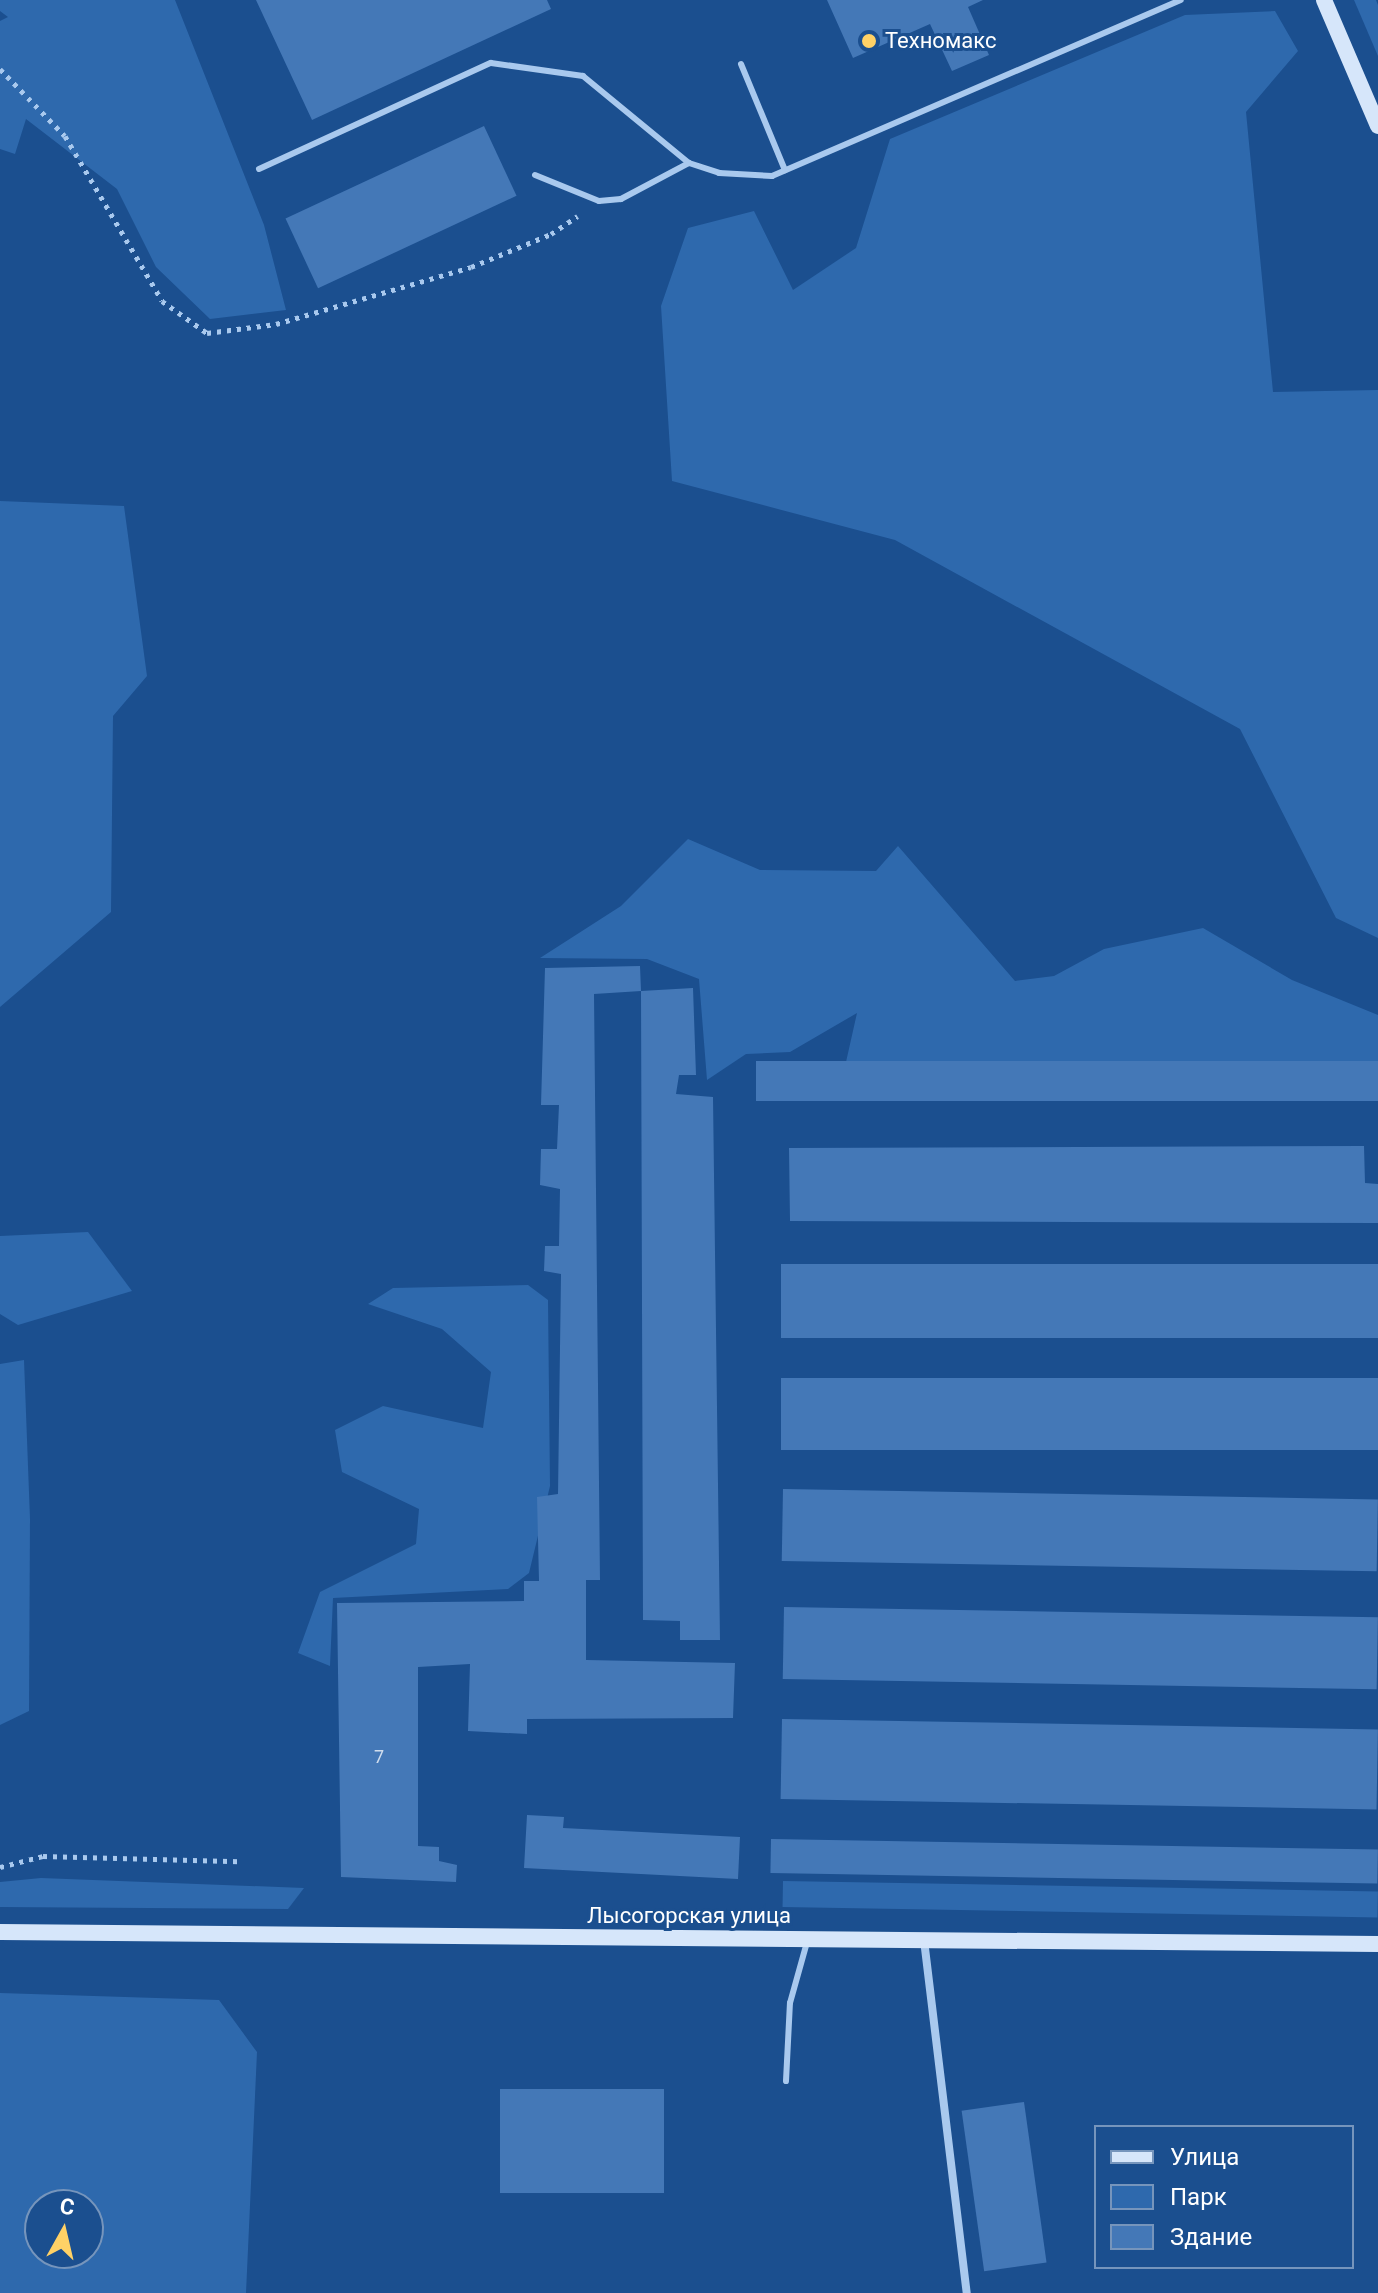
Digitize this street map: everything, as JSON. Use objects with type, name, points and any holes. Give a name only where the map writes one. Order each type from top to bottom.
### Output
[{"type":"street","points":[[1324,0],[1378,126]]},
{"type":"street","name":"Лысогорская улица","points":[[0,1932],[1378,1944]]},
{"type":"street","points":[[924,1940],[967,2293]]},
{"type":"lane","points":[[259,169],[491,63],[583,76],[689,163],[719,173],[772,176],[1181,0]]},
{"type":"lane","points":[[741,64],[785,170]]},
{"type":"lane","points":[[535,175],[599,201],[621,199],[689,163]]},
{"type":"lane","points":[[786,2081],[790,2003],[807,1939]]},
{"type":"path","points":[[0,69],[65,136],[162,301],[207,333],[276,324],[471,267],[551,234],[599,201]]},
{"type":"path","points":[[0,1867],[43,1856],[239,1861]]},
{"type":"green space","points":[[0,0],[175,0],[264,225],[286,310],[210,319],[156,267],[117,189],[26,119],[15,154],[0,149],[0,21],[8,17],[0,11]]},
{"type":"green space","points":[[1354,0],[1376,0],[1378,56]]},
{"type":"green space","points":[[1275,11],[1298,51],[1246,112],[1273,392],[1378,390],[1378,938],[1336,918],[1240,729],[895,540],[672,481],[661,306],[688,228],[754,211],[793,290],[856,248],[890,139],[1185,15]]},
{"type":"green space","points":[[0,501],[124,506],[147,676],[113,716],[111,912],[0,1007]]},
{"type":"green space","points":[[688,839],[760,870],[876,871],[898,846],[1015,981],[1054,976],[1104,949],[1203,928],[1292,980],[1378,1015],[1378,1065],[846,1062],[857,1013],[790,1052],[746,1054],[707,1080],[699,979],[647,959],[540,958],[621,906]]},
{"type":"green space","points":[[88,1232],[132,1291],[18,1325],[0,1314],[0,1236]]},
{"type":"green space","points":[[528,1285],[548,1300],[550,1486],[529,1573],[508,1589],[333,1598],[330,1666],[298,1653],[320,1592],[416,1544],[419,1509],[342,1472],[335,1430],[383,1406],[483,1428],[491,1372],[442,1329],[368,1304],[393,1288]]},
{"type":"green space","points":[[24,1360],[30,1519],[29,1711],[0,1725],[0,1364]]},
{"type":"green space","points":[[41,1878],[304,1888],[288,1909],[0,1907],[0,1882]]},
{"type":"green space","points":[[783,1881],[1378,1891],[1377,1917],[783,1907]]},
{"type":"green space","points":[[0,1993],[219,2000],[257,2052],[246,2293],[0,2293]]},
{"type":"building","points":[[256,0],[547,0],[551,9],[312,120]]},
{"type":"building","name":"Техномакс","points":[[827,0],[983,0],[968,7],[989,55],[952,71],[930,24],[853,58]]},
{"type":"building","points":[[484,126],[517,196],[318,288],[286,219]]},
{"type":"building","points":[[640,966],[641,991],[594,994],[600,1580],[586,1580],[586,1660],[735,1663],[733,1718],[527,1719],[527,1734],[468,1731],[470,1664],[418,1667],[418,1846],[439,1847],[439,1861],[457,1865],[456,1882],[341,1877],[337,1603],[524,1601],[524,1581],[539,1581],[537,1497],[558,1494],[561,1274],[544,1271],[545,1246],[559,1246],[560,1189],[540,1185],[541,1149],[557,1149],[559,1105],[541,1105],[545,968]]},
{"type":"building","points":[[693,988],[696,1075],[679,1075],[676,1094],[713,1097],[720,1640],[680,1640],[680,1621],[643,1620],[641,991]]},
{"type":"building","points":[[756,1061],[1378,1061],[1378,1101],[756,1101]]},
{"type":"building","points":[[1364,1146],[1365,1183],[1378,1184],[1378,1223],[790,1221],[789,1148]]},
{"type":"building","points":[[781,1264],[1378,1264],[1378,1338],[781,1338]]},
{"type":"building","points":[[781,1378],[1378,1378],[1378,1450],[781,1450]]},
{"type":"building","points":[[783,1489],[1378,1499],[1377,1571],[782,1561]]},
{"type":"building","points":[[784,1607],[1378,1617],[1377,1689],[783,1679]]},
{"type":"building","points":[[782,1719],[1378,1729],[1377,1809],[781,1799]]},
{"type":"building","points":[[527,1815],[564,1817],[563,1828],[740,1837],[738,1879],[524,1868]]},
{"type":"building","points":[[771,1839],[1378,1850],[1377,1884],[770,1873]]},
{"type":"building","points":[[500,2089],[664,2089],[664,2193],[500,2193]]},
{"type":"building","points":[[1024,2102],[1047,2262],[984,2271],[962,2111]]},
{"type":"place","name":"Техномакс","points":[[869,41]]}]
